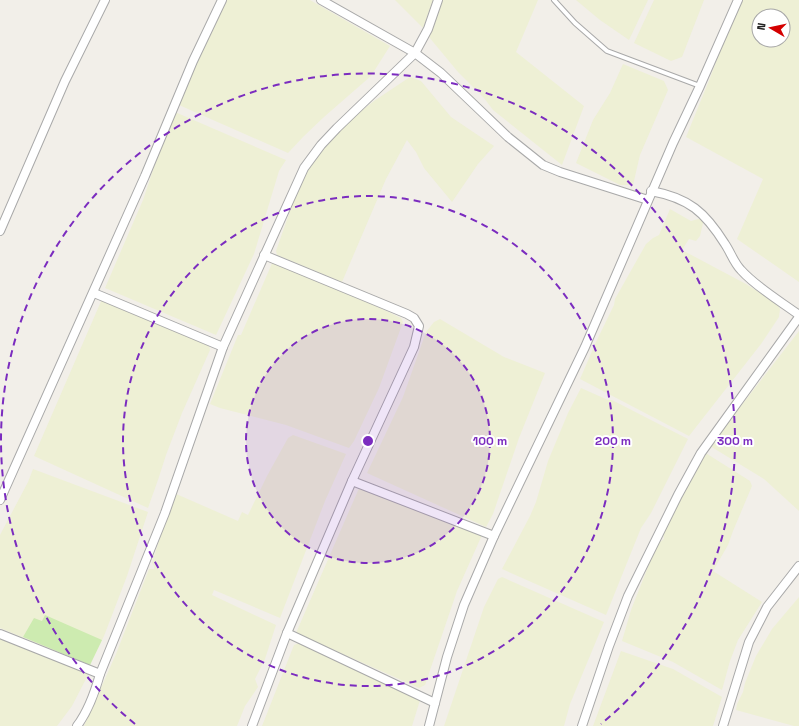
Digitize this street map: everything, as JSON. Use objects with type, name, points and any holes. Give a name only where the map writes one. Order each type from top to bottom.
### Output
[{"type":"street","points":[[0,232],[62,88],[105,0]]},
{"type":"street","points":[[0,500],[146,176],[193,62],[222,0]]},
{"type":"street","points":[[321,0],[415,53],[441,73],[508,137],[543,164],[560,172],[648,200]]},
{"type":"street","points":[[77,726],[84,717],[94,695],[100,674],[165,513],[223,346],[304,168],[309,160],[337,128],[415,53],[428,29],[438,0]]},
{"type":"street","points":[[429,726],[447,657],[464,605],[494,536],[585,347],[651,191],[738,0]]},
{"type":"street","points":[[582,726],[609,646],[628,596],[701,452],[799,316],[748,278],[740,269],[718,233],[696,208],[678,198],[651,191]]},
{"type":"street","points":[[252,726],[287,633],[352,481],[414,347],[419,326],[414,318],[407,314],[264,255]]},
{"type":"street","points":[[94,293],[223,346]]},
{"type":"street","points":[[352,481],[494,536]]},
{"type":"street","points":[[724,726],[749,642],[767,607],[799,566]]},
{"type":"street","points":[[287,633],[435,703]]},
{"type":"street","points":[[0,634],[100,674]]},
{"type":"lane","points":[[554,0],[575,23],[607,50],[700,86]]},
{"type":"green space","points":[[226,0],[310,0],[390,46],[371,76],[324,117],[288,153],[179,105],[208,35]]},
{"type":"green space","points":[[395,0],[433,0],[423,28]]},
{"type":"green space","points":[[441,0],[538,0],[516,52],[584,106],[562,165],[493,110],[484,98],[458,72],[429,37]]},
{"type":"green space","points":[[576,0],[648,0],[629,40],[600,20]]},
{"type":"green space","points":[[654,0],[704,0],[682,57],[671,61],[634,43]]},
{"type":"green space","points":[[741,0],[799,0],[799,282],[737,239],[763,179],[686,137],[733,16]]},
{"type":"green space","points":[[623,64],[664,81],[668,90],[640,155],[633,185],[620,185],[576,163],[593,120],[610,93]]},
{"type":"green space","points":[[410,77],[421,81],[451,117],[494,146],[478,164],[452,202],[424,168],[416,152],[407,140],[386,179],[342,282],[277,255],[276,251],[296,194],[304,175],[317,155],[351,119],[374,101]]},
{"type":"green space","points":[[175,112],[286,160],[279,171],[254,254],[216,335],[105,288],[143,200],[170,119]]},
{"type":"green space","points":[[670,209],[691,221],[704,219],[700,236],[696,241],[689,239],[682,250],[746,284],[777,304],[780,309],[779,317],[761,344],[689,436],[580,379],[614,305],[615,299],[646,244],[659,235]]},
{"type":"green space","points":[[273,261],[340,289],[401,318],[403,322],[379,388],[354,441],[349,448],[286,425],[210,404],[238,335],[241,335]]},
{"type":"green space","points":[[102,299],[209,345],[210,350],[182,413],[148,508],[34,456]]},
{"type":"green space","points":[[440,319],[504,357],[545,373],[519,438],[493,514],[486,527],[367,473],[403,397],[426,332],[434,322]]},
{"type":"green space","points":[[799,331],[799,511],[764,479],[710,446]]},
{"type":"green space","points":[[581,388],[608,400],[612,400],[688,439],[651,513],[641,528],[606,615],[502,569],[530,516],[536,502],[548,461],[568,413]]},
{"type":"green space","points":[[293,435],[346,454],[325,501],[280,618],[214,590],[212,595],[276,625],[265,659],[255,679],[258,687],[245,706],[237,726],[84,726],[116,654],[149,569],[154,569],[152,563],[174,493],[238,521],[242,512],[248,515],[288,438]]},
{"type":"green space","points":[[704,452],[750,481],[752,486],[728,545],[713,571],[762,602],[738,640],[730,661],[722,690],[673,662],[622,641],[631,610],[657,544],[664,539],[663,534]]},
{"type":"green space","points":[[33,469],[148,512],[127,576],[104,636],[90,665],[0,628],[0,535],[28,482]]},
{"type":"green space","points":[[360,486],[482,535],[457,591],[425,685],[419,688],[296,633]]},
{"type":"green space","points":[[502,577],[604,622],[570,704],[564,726],[444,726],[484,607],[498,579]]},
{"type":"green space","points":[[799,597],[799,726],[794,726],[736,710],[756,656],[772,629]]},
{"type":"green space","points":[[45,615],[102,640],[90,665],[23,637],[34,618],[42,621]]},
{"type":"green space","points":[[0,637],[89,673],[72,706],[57,726],[0,726]]},
{"type":"green space","points":[[299,643],[421,697],[412,726],[262,726],[294,645]]},
{"type":"green space","points":[[621,651],[673,669],[722,697],[713,726],[593,726]]}]
